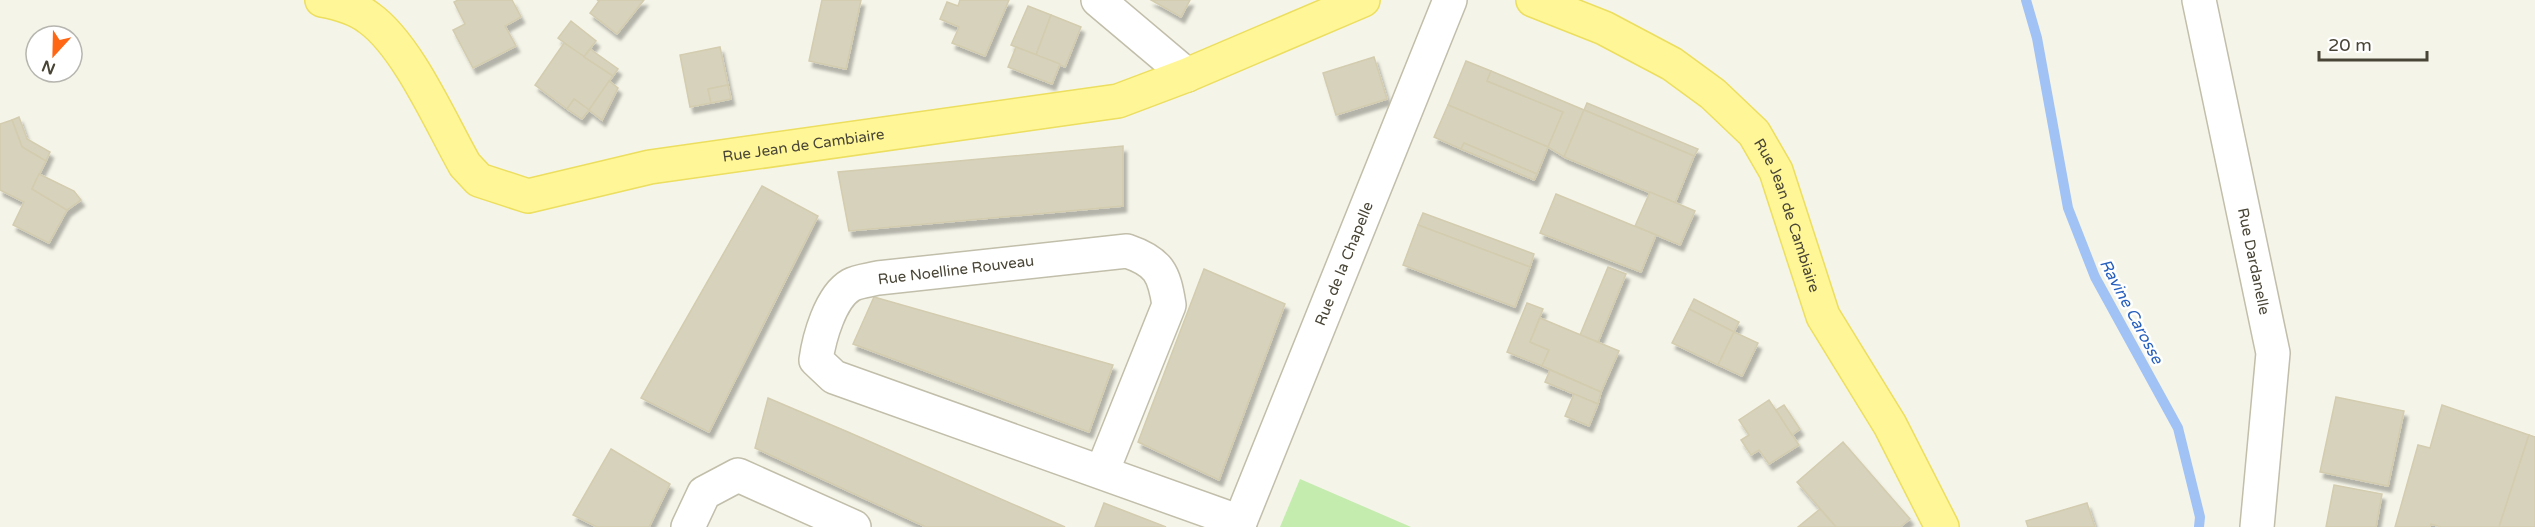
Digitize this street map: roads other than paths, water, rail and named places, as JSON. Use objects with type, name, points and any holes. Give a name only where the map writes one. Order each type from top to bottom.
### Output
[{"type":"main road","name":"Rue Jean de Cambiaire","points":[[322,0],[340,3],[369,18],[399,48],[465,165],[479,180],[528,196],[650,167],[1118,101],[1187,75],[1363,0]]},
{"type":"main road","name":"Rue Jean de Cambiaire","points":[[1533,0],[1604,28],[1672,64],[1713,94],[1754,133],[1776,171],[1823,316],[1890,425],[1942,527]]},
{"type":"street","points":[[1098,0],[1187,75]]},
{"type":"street","name":"Rue de la Chapelle","points":[[1239,524],[1449,0]]},
{"type":"street","name":"Rue Dardanelle","points":[[2199,0],[2273,353],[2257,527]]},
{"type":"street","name":"Rue Noelline Rouveau","points":[[1102,472],[1169,305],[1165,279],[1149,258],[1127,251],[878,278],[850,286],[831,309],[819,337],[816,360],[834,377],[1102,472],[1239,524]]},
{"type":"street","points":[[688,527],[704,493],[738,475],[854,527]]},
{"type":"waterway","name":"Ravine Carosse","points":[[2026,0],[2037,38],[2068,208],[2095,277],[2178,428],[2200,517],[2199,527]]}]
